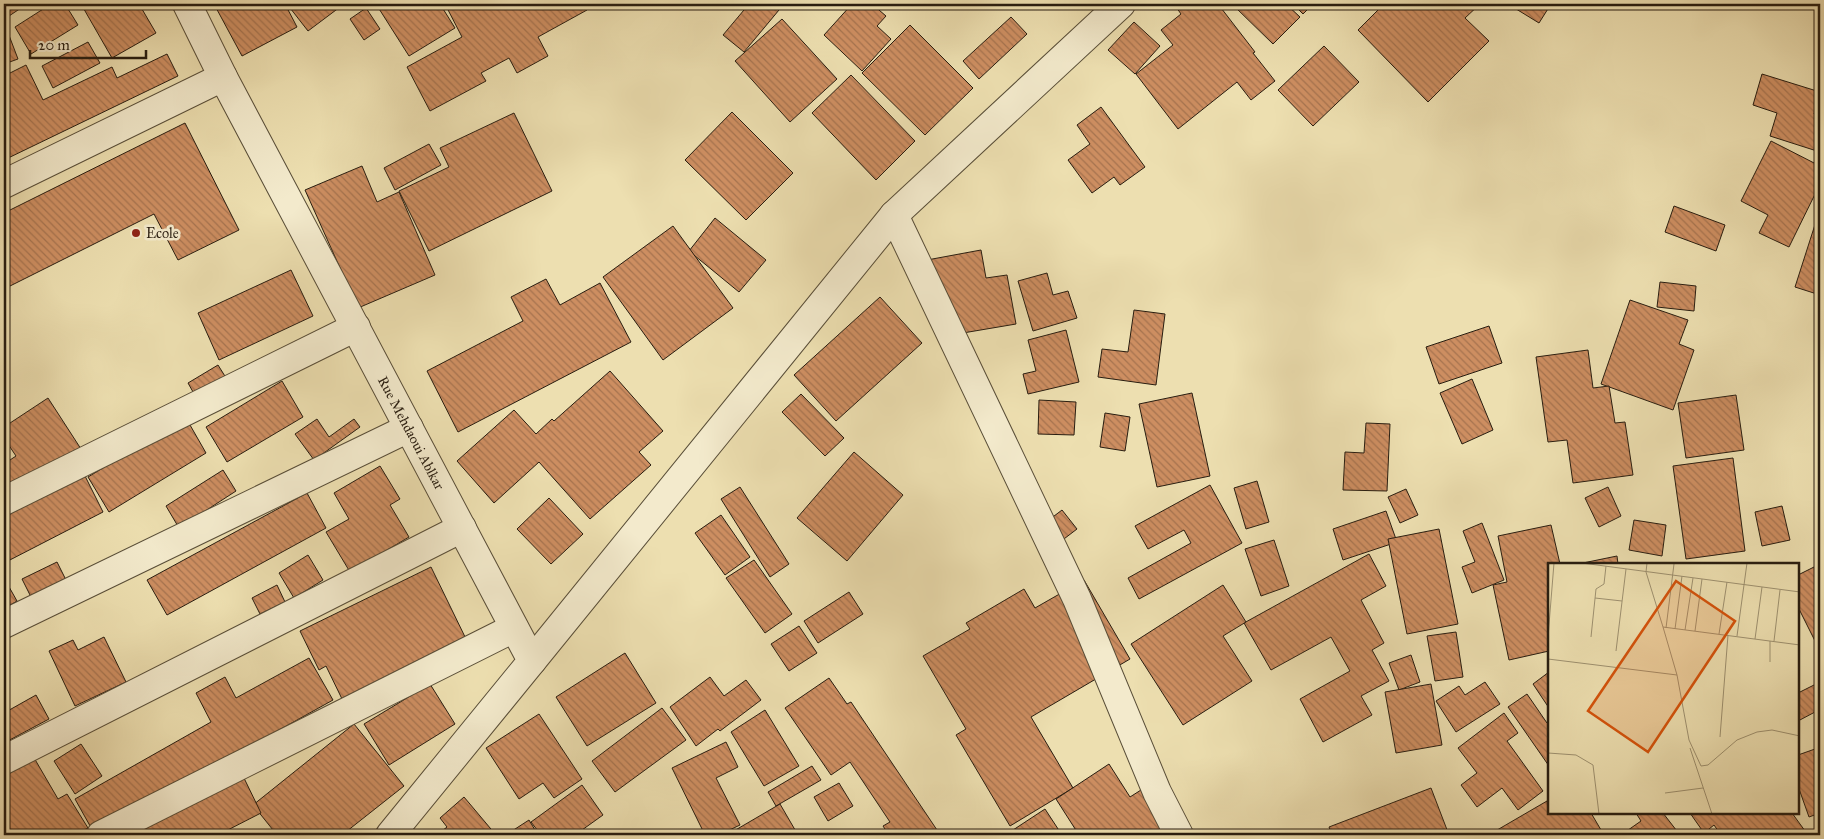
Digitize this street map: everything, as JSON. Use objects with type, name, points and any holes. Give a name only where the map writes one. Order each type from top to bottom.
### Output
[{"type":"street","name":"Rue Mehdaoui Ablkar","points":[[187,4],[223,77],[532,660]]},
{"type":"street","points":[[390,835],[894,215],[1121,4]]},
{"type":"street","points":[[4,184],[223,77]]},
{"type":"street","points":[[894,215],[1077,599],[1157,792],[1179,835]]},
{"type":"street","points":[[4,501],[356,327]]},
{"type":"street","points":[[4,624],[409,428]]},
{"type":"street","points":[[4,760],[462,528]]},
{"type":"street","points":[[101,835],[514,628]]},
{"type":"building","points":[[4,4],[27,4],[9,16]]},
{"type":"building","points":[[51,4],[65,4],[78,25],[31,54],[15,27]]},
{"type":"building","points":[[81,4],[139,4],[156,33],[112,58]]},
{"type":"building","points":[[214,4],[285,4],[297,27],[242,56]]},
{"type":"building","points":[[287,4],[344,4],[308,31]]},
{"type":"building","points":[[376,4],[440,4],[455,28],[409,56]]},
{"type":"building","points":[[445,4],[583,4],[587,10],[538,37],[548,56],[517,73],[509,58],[481,73],[486,81],[430,111],[407,67],[462,37]]},
{"type":"building","points":[[749,4],[772,4],[779,10],[744,52],[723,35]]},
{"type":"building","points":[[852,4],[872,4],[886,16],[877,26],[891,39],[862,71],[824,35]]},
{"type":"building","points":[[1174,4],[1218,4],[1275,81],[1251,100],[1237,82],[1178,129],[1136,74],[1173,45],[1161,30],[1181,14]]},
{"type":"building","points":[[1238,4],[1286,4],[1300,17],[1273,44],[1235,7]]},
{"type":"building","points":[[1293,4],[1313,4],[1303,14]]},
{"type":"building","points":[[1384,4],[1480,4],[1465,18],[1489,41],[1428,102],[1358,30]]},
{"type":"building","points":[[1508,4],[1551,4],[1539,23]]},
{"type":"building","points":[[366,8],[380,29],[364,40],[350,19]]},
{"type":"building","points":[[1011,17],[1027,34],[979,79],[963,61]]},
{"type":"building","points":[[782,19],[837,79],[790,122],[735,61]]},
{"type":"building","points":[[1134,22],[1160,46],[1135,74],[1108,50]]},
{"type":"building","points":[[910,25],[973,88],[925,135],[862,73]]},
{"type":"building","points":[[7,30],[18,59],[4,64],[4,31]]},
{"type":"building","points":[[88,42],[100,63],[53,88],[42,66]]},
{"type":"building","points":[[1324,46],[1359,82],[1313,126],[1278,90]]},
{"type":"building","points":[[167,54],[178,76],[4,160],[4,76],[26,65],[43,100],[112,67],[117,78]]},
{"type":"building","points":[[1762,74],[1820,92],[1814,114],[1820,116],[1820,152],[1770,136],[1777,113],[1753,105]]},
{"type":"building","points":[[851,75],[915,141],[876,180],[812,113]]},
{"type":"building","points":[[1101,107],[1145,167],[1120,185],[1114,177],[1092,193],[1068,160],[1090,144],[1077,125]]},
{"type":"building","points":[[732,112],[793,173],[746,220],[685,160]]},
{"type":"building","points":[[514,113],[552,191],[429,251],[399,191],[449,167],[440,148]]},
{"type":"building","points":[[185,123],[239,230],[178,260],[154,214],[6,288],[4,284],[4,213]]},
{"type":"building","points":[[1771,141],[1820,166],[1820,184],[1789,247],[1759,233],[1768,215],[1741,201]]},
{"type":"building","points":[[429,144],[441,165],[395,190],[384,168]]},
{"type":"building","points":[[362,166],[377,202],[399,192],[435,275],[358,308],[305,190]]},
{"type":"building","points":[[1674,206],[1725,225],[1716,251],[1665,232]]},
{"type":"building","points":[[1820,209],[1820,295],[1795,287]]},
{"type":"building","points":[[715,218],[766,260],[739,292],[689,251]]},
{"type":"building","points":[[673,226],[733,308],[663,360],[603,277]]},
{"type":"building","points":[[981,250],[986,278],[1007,275],[1016,324],[951,335],[927,260]]},
{"type":"building","points":[[291,270],[313,316],[219,360],[198,313]]},
{"type":"building","points":[[1047,273],[1053,295],[1068,291],[1077,318],[1033,331],[1018,281]]},
{"type":"building","points":[[546,279],[560,305],[600,283],[631,342],[458,432],[427,371],[523,321],[511,297]]},
{"type":"building","points":[[1660,282],[1696,286],[1694,311],[1657,307]]},
{"type":"building","points":[[880,297],[922,343],[836,421],[794,375]]},
{"type":"building","points":[[1630,300],[1688,320],[1679,344],[1694,350],[1673,410],[1601,384]]},
{"type":"building","points":[[1134,310],[1165,314],[1156,385],[1098,377],[1102,349],[1128,352]]},
{"type":"building","points":[[1489,326],[1502,363],[1439,384],[1426,347]]},
{"type":"building","points":[[1066,330],[1079,382],[1028,394],[1023,374],[1036,371],[1028,340]]},
{"type":"building","points":[[1588,350],[1593,388],[1609,386],[1615,423],[1625,422],[1633,475],[1573,483],[1567,440],[1548,442],[1536,357]]},
{"type":"building","points":[[218,365],[228,381],[197,399],[188,383]]},
{"type":"building","points":[[610,371],[663,431],[639,452],[651,465],[590,519],[539,462],[494,503],[457,461],[514,410],[536,434],[552,419],[554,421]]},
{"type":"building","points":[[1472,379],[1493,430],[1462,444],[1440,393]]},
{"type":"building","points":[[282,381],[303,417],[227,462],[206,427]]},
{"type":"building","points":[[1192,393],[1210,476],[1157,487],[1139,404]]},
{"type":"building","points":[[801,394],[844,438],[825,456],[782,412]]},
{"type":"building","points":[[1736,395],[1744,450],[1686,458],[1678,403]]},
{"type":"building","points":[[48,398],[81,449],[4,499],[4,464],[16,456],[4,438],[4,427]]},
{"type":"building","points":[[1039,400],[1076,402],[1074,435],[1038,434]]},
{"type":"building","points":[[1105,413],[1130,417],[1125,451],[1100,447]]},
{"type":"building","points":[[186,418],[206,453],[109,512],[88,477]]},
{"type":"building","points":[[317,419],[329,437],[354,419],[360,427],[314,460],[295,434]]},
{"type":"building","points":[[1366,423],[1390,424],[1387,491],[1343,490],[1345,452],[1364,453]]},
{"type":"building","points":[[854,452],[903,495],[847,561],[797,518]]},
{"type":"building","points":[[1733,458],[1745,551],[1686,559],[1673,466]]},
{"type":"building","points":[[380,466],[400,499],[390,505],[409,537],[350,572],[326,532],[349,519],[334,493]]},
{"type":"building","points":[[223,470],[236,491],[179,528],[166,506]]},
{"type":"building","points":[[84,474],[103,512],[4,563],[4,514]]},
{"type":"building","points":[[1257,481],[1269,522],[1246,529],[1234,488]]},
{"type":"building","points":[[1210,485],[1242,543],[1139,599],[1128,578],[1191,543],[1184,530],[1148,549],[1135,526]]},
{"type":"building","points":[[740,487],[789,564],[770,577],[721,499]]},
{"type":"building","points":[[1608,487],[1621,516],[1599,527],[1585,498]]},
{"type":"building","points":[[1406,489],[1418,515],[1400,523],[1388,497]]},
{"type":"building","points":[[307,493],[326,528],[167,615],[147,580]]},
{"type":"building","points":[[549,498],[583,534],[551,564],[517,529]]},
{"type":"building","points":[[1782,506],[1790,540],[1762,546],[1755,512]]},
{"type":"building","points":[[1062,510],[1077,529],[1056,545],[1041,526]]},
{"type":"building","points":[[1386,511],[1397,542],[1343,560],[1333,529]]},
{"type":"building","points":[[721,515],[750,557],[725,575],[695,533]]},
{"type":"building","points":[[1634,520],[1666,525],[1662,556],[1629,550]]},
{"type":"building","points":[[1482,523],[1504,580],[1472,593],[1462,567],[1475,562],[1463,531]]},
{"type":"building","points":[[1551,525],[1560,563],[1548,563],[1548,651],[1509,660],[1493,585],[1507,582],[1498,536]]},
{"type":"building","points":[[1439,529],[1458,624],[1407,634],[1388,539]]},
{"type":"building","points":[[1274,540],[1289,586],[1261,596],[1245,549]]},
{"type":"building","points":[[1369,554],[1386,586],[1361,600],[1384,643],[1372,650],[1389,681],[1361,696],[1372,715],[1323,742],[1300,699],[1350,671],[1331,637],[1271,670],[1244,623]]},
{"type":"building","points":[[308,555],[323,580],[294,598],[279,573]]},
{"type":"building","points":[[1617,556],[1618,563],[1583,563]]},
{"type":"building","points":[[754,560],[792,614],[765,633],[726,578]]},
{"type":"building","points":[[57,562],[67,582],[32,599],[22,579]]},
{"type":"building","points":[[1820,564],[1820,651],[1799,609],[1799,574]]},
{"type":"building","points":[[431,567],[467,641],[343,701],[326,666],[319,670],[300,631]]},
{"type":"building","points":[[4,578],[17,601],[4,609]]},
{"type":"building","points":[[1084,580],[1130,659],[1031,717],[1073,788],[1010,826],[956,735],[966,729],[923,656],[970,629],[966,623],[1024,589],[1035,608]]},
{"type":"building","points":[[277,585],[285,602],[260,614],[252,598]]},
{"type":"building","points":[[1223,585],[1246,622],[1223,636],[1252,681],[1183,725],[1131,644]]},
{"type":"building","points":[[849,592],[863,614],[818,643],[804,621]]},
{"type":"building","points":[[799,626],[817,653],[789,671],[771,644]]},
{"type":"building","points":[[1456,632],[1463,677],[1435,681],[1427,636]]},
{"type":"building","points":[[104,637],[126,682],[75,706],[49,651],[73,640],[78,650]]},
{"type":"building","points":[[625,653],[656,703],[587,746],[556,697]]},
{"type":"building","points":[[1411,655],[1420,682],[1399,690],[1389,663]]},
{"type":"building","points":[[309,658],[333,700],[94,833],[75,799],[211,722],[196,693],[225,677],[236,698]]},
{"type":"building","points":[[1548,673],[1548,706],[1533,684]]},
{"type":"building","points":[[710,677],[724,696],[746,680],[761,700],[720,731],[718,729],[696,746],[670,707]]},
{"type":"building","points":[[829,678],[847,704],[851,702],[937,830],[929,835],[889,835],[883,826],[890,822],[850,762],[831,775],[785,708]]},
{"type":"building","points":[[1485,682],[1500,704],[1456,732],[1436,701],[1459,686],[1465,695]]},
{"type":"building","points":[[1820,682],[1820,723],[1815,712],[1799,720],[1799,692]]},
{"type":"building","points":[[430,684],[455,724],[389,765],[364,724]]},
{"type":"building","points":[[1431,684],[1442,745],[1396,753],[1385,692]]},
{"type":"building","points":[[1527,694],[1548,722],[1548,765],[1508,707]]},
{"type":"building","points":[[36,695],[49,719],[4,743],[4,713]]},
{"type":"building","points":[[662,708],[686,740],[615,792],[592,761]]},
{"type":"building","points":[[765,710],[799,766],[764,786],[731,732]]},
{"type":"building","points":[[1504,713],[1518,733],[1507,741],[1543,791],[1518,810],[1502,788],[1477,807],[1461,785],[1477,773],[1458,748]]},
{"type":"building","points":[[539,714],[582,779],[554,798],[543,783],[519,799],[486,748]]},
{"type":"building","points":[[354,724],[404,786],[342,835],[277,835],[253,805]]},
{"type":"building","points":[[726,742],[738,767],[716,778],[740,825],[719,835],[705,835],[672,768]]},
{"type":"building","points":[[81,744],[102,776],[75,794],[54,761]]},
{"type":"building","points":[[1815,749],[1820,763],[1820,813],[1809,817],[1799,789],[1799,755]]},
{"type":"building","points":[[33,756],[58,799],[67,794],[88,828],[75,835],[4,835],[4,774]]},
{"type":"building","points":[[1109,764],[1130,797],[1152,783],[1185,835],[1079,835],[1056,799]]},
{"type":"building","points":[[812,766],[821,780],[776,806],[768,792]]},
{"type":"building","points":[[242,774],[261,813],[218,835],[121,835]]},
{"type":"building","points":[[839,783],[853,806],[828,821],[814,797]]},
{"type":"building","points":[[582,785],[603,815],[575,835],[541,835],[531,822]]},
{"type":"building","points":[[1431,788],[1449,835],[1332,835],[1329,827]]},
{"type":"building","points":[[464,797],[496,835],[437,835],[447,827],[440,818]]},
{"type":"building","points":[[1547,801],[1548,814],[1592,814],[1604,835],[1493,835],[1492,833]]},
{"type":"building","points":[[780,804],[798,835],[727,835]]},
{"type":"building","points":[[1045,809],[1062,835],[1012,835],[1010,832]]},
{"type":"building","points":[[1637,814],[1664,814],[1680,835],[1621,835],[1641,821]]},
{"type":"building","points":[[1691,814],[1793,814],[1808,835],[1721,835],[1714,825],[1704,833]]},
{"type":"building","points":[[529,820],[538,835],[514,835],[512,831]]},
{"type":"place","name":"Ecole","points":[[136,233]]}]
